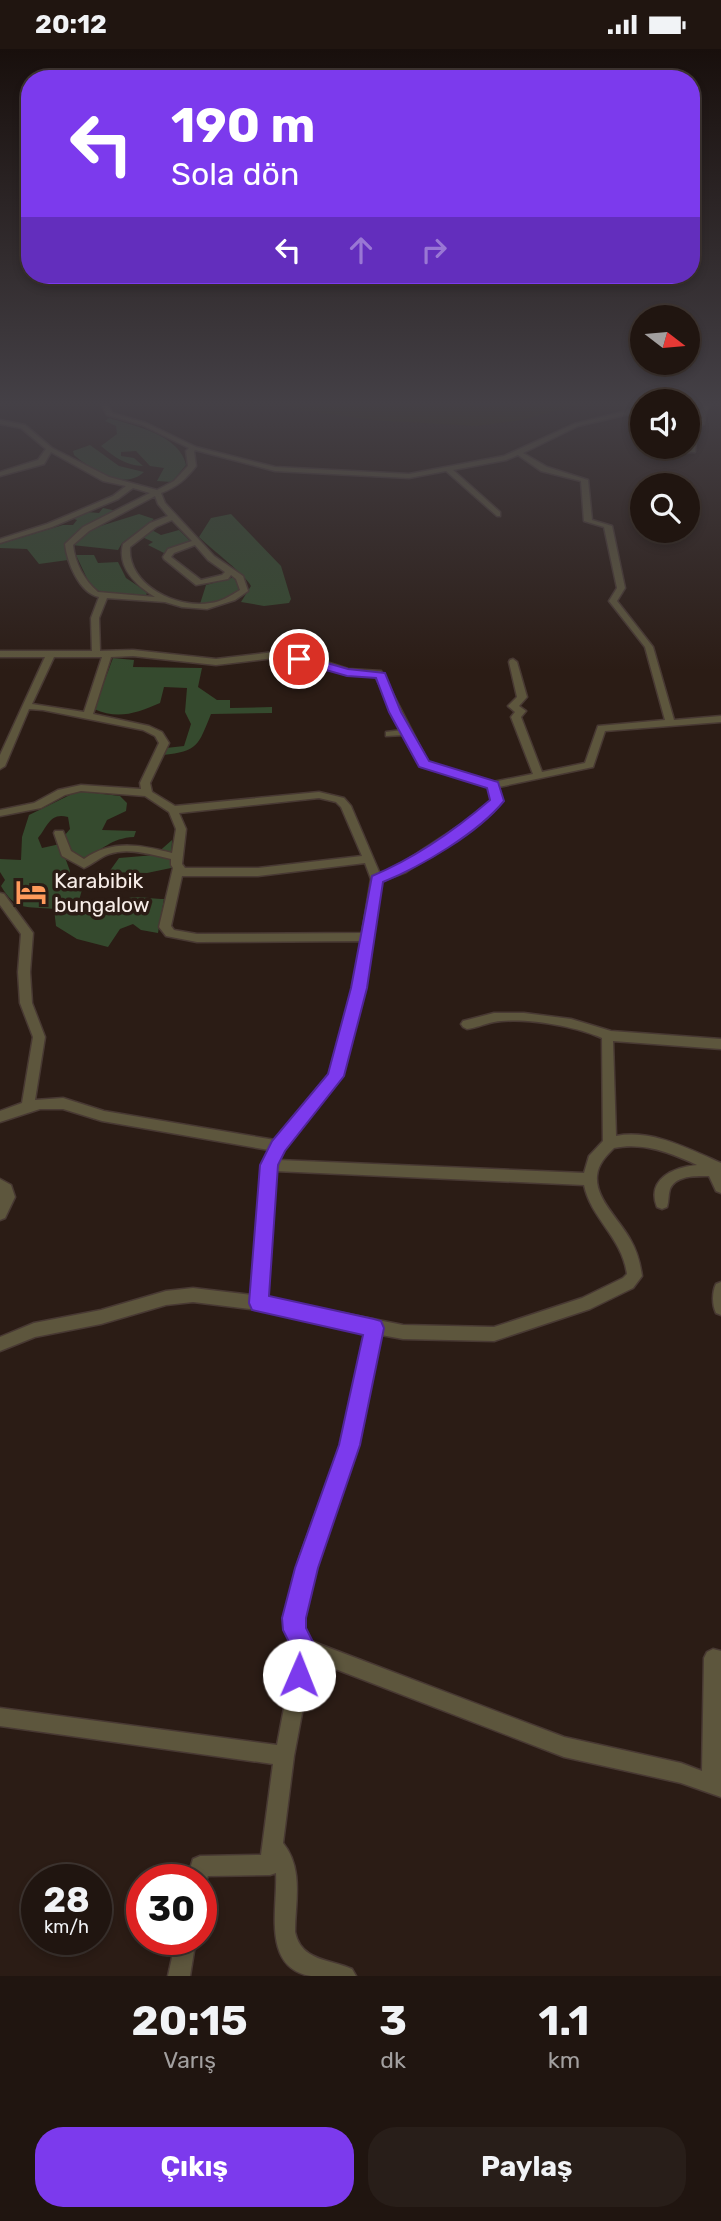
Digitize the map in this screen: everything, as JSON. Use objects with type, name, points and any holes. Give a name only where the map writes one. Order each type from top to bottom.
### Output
[{"type":"street","points":[[0,541],[52,528],[67,517],[110,502],[123,492]]},
{"type":"street","points":[[157,492],[162,504],[174,516],[211,558],[244,584],[244,591],[236,597],[204,607],[178,606],[162,600],[104,595],[89,589],[79,574],[69,544],[86,529],[157,492]]},
{"type":"street","points":[[473,492],[497,514]]},
{"type":"street","points":[[588,492],[585,511],[588,521],[608,526],[613,537],[621,588],[614,601],[649,647],[670,721]]},
{"type":"street","points":[[162,600],[129,570],[124,558],[126,546],[153,525],[174,516]]},
{"type":"street","points":[[197,542],[170,551],[167,557],[199,583],[225,577],[230,571]]},
{"type":"street","points":[[96,652],[95,618],[104,595]]},
{"type":"street","points":[[0,654],[133,653],[216,662],[274,655],[311,660],[347,672],[378,673],[405,732],[424,764],[493,785],[572,771],[589,765],[601,728],[721,719]]},
{"type":"street","points":[[0,766],[51,654]]},
{"type":"street","points":[[87,717],[107,654]]},
{"type":"street","points":[[513,662],[522,697],[513,706],[521,711],[516,717],[538,775]]},
{"type":"street","points":[[26,706],[146,728],[159,734],[164,743],[145,783],[147,793]]},
{"type":"street","points":[[389,734],[405,732]]},
{"type":"street","points":[[377,879],[402,869],[487,812],[497,801],[493,785]]},
{"type":"street","points":[[0,813],[37,806],[62,792],[81,788],[147,793],[173,810],[181,821],[177,863],[165,927],[170,933],[197,938],[368,937]]},
{"type":"street","points":[[173,810],[319,795],[331,797],[346,806],[377,879],[359,988],[335,1076],[278,1146],[269,1165],[259,1303]]},
{"type":"street","points":[[59,833],[66,853],[84,864],[109,848],[124,846],[177,863],[189,874],[258,872],[370,859]]},
{"type":"street","points":[[0,897],[27,933],[24,972],[26,1003],[39,1037],[29,1104]]},
{"type":"street","points":[[467,1024],[478,1024],[499,1017],[566,1024],[610,1035],[721,1044]]},
{"type":"street","points":[[610,1035],[607,1039],[610,1143]]},
{"type":"street","points":[[0,1117],[29,1104],[76,1104],[102,1116],[278,1146]]},
{"type":"street","points":[[0,1344],[34,1330],[101,1317],[166,1298],[193,1294],[259,1303],[374,1328],[495,1334],[585,1304],[628,1283],[635,1276],[636,1263],[591,1193],[591,1164],[610,1143],[636,1140],[662,1146],[714,1168],[721,1187]]},
{"type":"street","points":[[269,1165],[589,1179]]},
{"type":"street","points":[[662,1203],[661,1189],[667,1180],[686,1172],[714,1168]]},
{"type":"street","points":[[0,1185],[6,1189],[8,1197],[0,1214]]},
{"type":"street","points":[[721,1289],[721,1308]]},
{"type":"street","points":[[374,1328],[349,1445],[307,1568],[294,1618],[294,1630],[305,1648],[564,1747],[681,1773],[716,1786],[713,1658],[721,1660]]},
{"type":"street","points":[[217,1866],[270,1865],[284,1756],[305,1648]]},
{"type":"street","points":[[0,1717],[284,1756]]},
{"type":"street","points":[[273,1847],[282,1854],[286,1872],[287,1943],[292,1954],[301,1961],[345,1976]]},
{"type":"street","points":[[179,1976],[183,1955]]},
{"type":"green space","points":[[103,508],[117,511],[86,527],[65,546],[68,560],[39,564],[27,549],[0,548],[0,544],[63,525],[73,525],[77,520],[71,518],[87,512],[99,513]]},
{"type":"green space","points":[[139,514],[154,519],[122,543],[118,550],[72,545],[91,529]]},
{"type":"green space","points":[[231,514],[281,566],[291,599],[289,603],[264,606],[241,602],[251,586],[248,581],[199,537],[211,518]]},
{"type":"green space","points":[[150,529],[161,535],[179,530],[192,543],[164,553],[148,545],[153,542],[140,536]]},
{"type":"green space","points":[[76,555],[94,555],[98,563],[118,562],[126,578],[147,592],[146,596],[100,592],[91,587]]},
{"type":"green space","points":[[235,577],[240,590],[222,600],[200,604],[206,585]]},
{"type":"green space","points":[[113,658],[134,660],[133,667],[202,668],[198,687],[217,700],[230,700],[230,708],[272,707],[272,713],[211,714],[195,745],[190,749],[163,755],[166,748],[184,746],[191,724],[185,712],[187,688],[164,687],[160,703],[135,712],[119,715],[94,709]]},
{"type":"green space","points":[[78,791],[120,796],[127,803],[126,811],[107,820],[102,830],[136,831],[134,837],[113,842],[84,860],[69,852],[65,835],[70,829],[68,817],[57,816],[38,838],[42,848],[60,844],[70,871],[67,880],[84,876],[78,904],[87,908],[99,910],[128,898],[164,899],[158,933],[141,930],[133,924],[120,929],[108,947],[77,939],[56,926],[54,909],[17,904],[1,886],[5,880],[0,872],[0,859],[21,860],[22,837],[29,815]]},
{"type":"green space","points":[[172,840],[171,868],[147,873],[109,872],[119,858],[155,855]]},
{"type":"place","name":"Karabibik bungalow","points":[[31,892]]},
{"type":"route","points":[[299,659],[324,663],[341,671],[381,675],[395,712],[424,764],[433,769],[493,785],[497,801],[495,806],[470,825],[402,869],[377,879],[359,988],[335,1076],[311,1110],[278,1146],[269,1165],[259,1303],[374,1328],[349,1445],[307,1568],[294,1618],[294,1630],[305,1648],[299,1675]]}]
